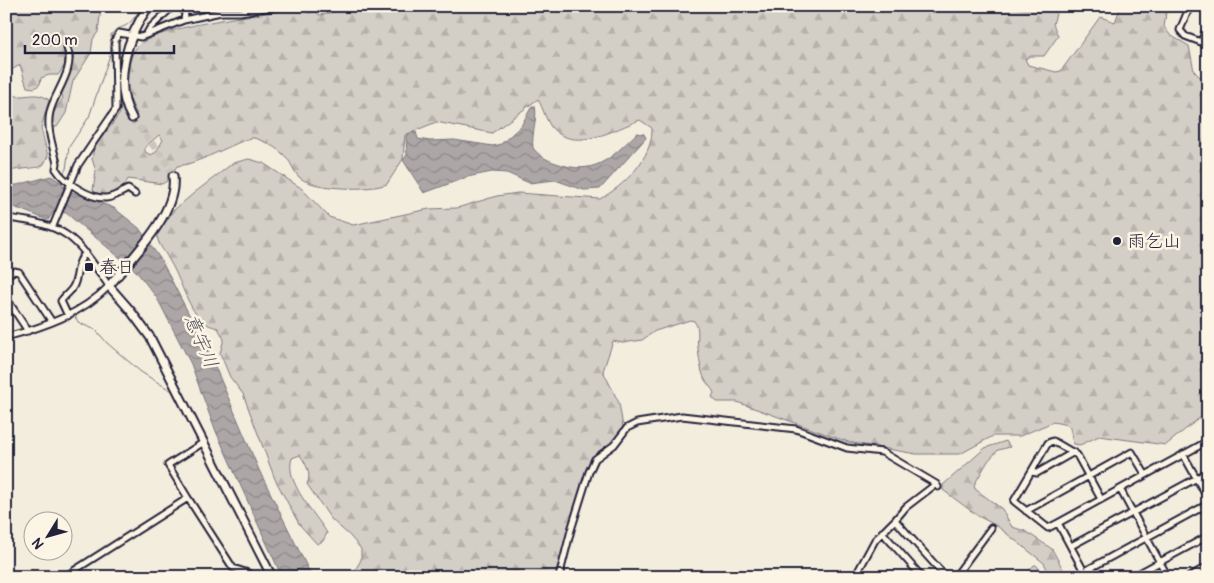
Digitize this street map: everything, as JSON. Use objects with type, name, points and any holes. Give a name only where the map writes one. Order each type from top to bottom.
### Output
[{"type":"street","points":[[132,118],[125,102],[122,83],[133,35],[149,6]]},
{"type":"street","points":[[146,36],[150,28],[173,6]]},
{"type":"street","points":[[184,20],[186,6]]},
{"type":"street","points":[[54,225],[78,165],[116,109],[116,35],[123,32],[141,37],[184,20],[221,12],[240,12],[280,6]]},
{"type":"street","points":[[1190,6],[1180,30],[1185,36],[1208,45]]},
{"type":"street","points":[[1201,42],[1208,25]]},
{"type":"street","points":[[67,48],[69,57],[66,73],[50,112],[49,124],[57,163],[56,169],[71,185],[99,197],[112,197],[128,189],[135,194]]},
{"type":"street","points":[[6,337],[68,316],[86,306],[110,284],[150,234],[172,201],[173,176]]},
{"type":"street","points":[[6,218],[54,225],[68,234],[86,253],[130,310],[150,337],[272,577]]},
{"type":"street","points":[[68,316],[62,300],[72,288],[77,277],[80,260],[86,253]]},
{"type":"street","points":[[6,275],[14,271],[20,273],[52,322]]},
{"type":"street","points":[[6,298],[28,331]]},
{"type":"street","points":[[559,577],[573,522],[595,459],[614,445],[627,428],[638,424],[682,416],[796,429],[848,448],[882,452],[937,486],[906,507],[882,532],[865,556],[855,577]]},
{"type":"street","points":[[1101,499],[1074,452],[1053,441],[1048,443],[1014,501],[1048,528],[1208,441]]},
{"type":"street","points":[[204,442],[168,465],[233,568],[248,573],[250,577]]},
{"type":"street","points":[[1032,472],[1037,472],[1074,452]]},
{"type":"street","points":[[1026,511],[1132,452],[1145,474]]},
{"type":"street","points":[[1183,454],[1208,499]]},
{"type":"street","points":[[1071,546],[1208,472]]},
{"type":"street","points":[[1120,489],[1168,577]]},
{"type":"street","points":[[64,577],[188,498]]},
{"type":"street","points":[[1058,523],[1086,574],[1146,537],[1208,504]]},
{"type":"street","points":[[895,520],[948,577],[957,574],[964,576]]},
{"type":"street","points":[[957,574],[991,528]]},
{"type":"street","points":[[882,532],[922,577]]},
{"type":"street","points":[[1132,577],[1208,536]]},
{"type":"street","points":[[1189,577],[1208,566]]},
{"type":"green space","points":[[6,6],[100,6],[101,8],[98,32],[93,39],[91,53],[73,81],[66,113],[57,127],[53,127],[52,115],[63,98],[61,92],[74,56],[70,47],[63,48],[65,65],[58,75],[49,75],[41,78],[40,84],[35,88],[27,87],[20,65],[6,73]]},
{"type":"green space","points":[[338,6],[1008,6],[1021,9],[1047,9],[1053,10],[1056,14],[1053,24],[1058,36],[1044,56],[1031,56],[1025,59],[1028,65],[1056,72],[1061,71],[1100,17],[1115,22],[1121,6],[1167,6],[1164,27],[1170,35],[1189,46],[1194,71],[1208,85],[1208,411],[1166,445],[1099,436],[1080,445],[1074,444],[1068,425],[1053,422],[1020,436],[993,436],[960,454],[916,454],[848,442],[737,402],[717,402],[712,397],[714,393],[702,373],[697,327],[694,321],[690,320],[655,331],[642,340],[623,343],[613,341],[603,371],[619,403],[623,427],[614,441],[597,455],[588,468],[554,577],[351,577],[361,560],[361,549],[331,519],[307,484],[309,473],[300,455],[292,458],[292,477],[302,497],[327,533],[323,541],[317,544],[299,524],[275,479],[243,394],[230,377],[220,353],[224,339],[218,328],[203,321],[193,310],[172,265],[159,244],[157,234],[174,210],[194,193],[233,163],[249,159],[263,163],[301,188],[329,217],[353,225],[429,209],[457,208],[497,196],[518,193],[600,199],[618,187],[635,170],[648,150],[652,128],[640,120],[597,137],[574,139],[554,130],[547,120],[538,99],[492,133],[436,122],[405,135],[403,159],[387,184],[379,186],[342,188],[316,185],[299,177],[287,158],[280,152],[267,143],[254,138],[242,141],[197,161],[177,166],[167,181],[162,184],[128,179],[119,191],[112,194],[98,196],[93,190],[96,171],[92,159],[94,148],[119,115],[122,103],[128,118],[137,114],[128,93],[127,83],[131,57],[136,48],[147,40],[165,33],[214,21],[303,8],[308,13],[316,12],[319,15],[337,11]],"holes":[[[159,135],[163,140],[156,152],[151,155],[145,152],[145,147]]]},
{"type":"green space","points":[[6,86],[16,96],[37,95],[49,100],[41,128],[48,156],[40,167],[6,171]]},
{"type":"green space","points":[[1006,441],[1010,447],[998,450],[988,461],[974,485],[975,489],[1002,509],[1012,527],[1025,531],[1052,549],[1067,577],[1051,577],[1044,563],[997,526],[978,516],[943,490],[943,485],[985,448]]},
{"type":"green space","points":[[1034,565],[1046,577],[1024,577]]},
{"type":"water","points":[[532,106],[535,106],[536,111],[533,148],[549,161],[570,167],[581,168],[601,163],[619,150],[637,133],[644,134],[646,138],[600,189],[584,190],[555,180],[529,183],[507,173],[492,172],[467,177],[424,193],[403,160],[407,155],[406,136],[412,132],[416,132],[418,139],[430,141],[454,140],[493,146],[501,144],[521,126]]},
{"type":"water","name":"意宇川","points":[[51,176],[62,183],[64,189],[114,208],[139,228],[161,260],[211,357],[259,470],[312,577],[282,577],[214,427],[191,364],[157,298],[136,271],[66,213],[54,211],[48,220],[6,204],[6,185],[17,185]]},
{"type":"waterway","points":[[63,174],[66,169],[69,147],[89,117],[111,52],[111,35],[115,30],[130,22],[142,6]]},
{"type":"waterway","points":[[75,317],[79,323],[96,330],[107,343],[141,372],[170,390]]},
{"type":"tunnel","points":[[132,118],[167,163],[173,176]]},
{"type":"place","name":"雨乞山","points":[[1117,241]]},
{"type":"place","name":"春日","points":[[89,267]]}]
